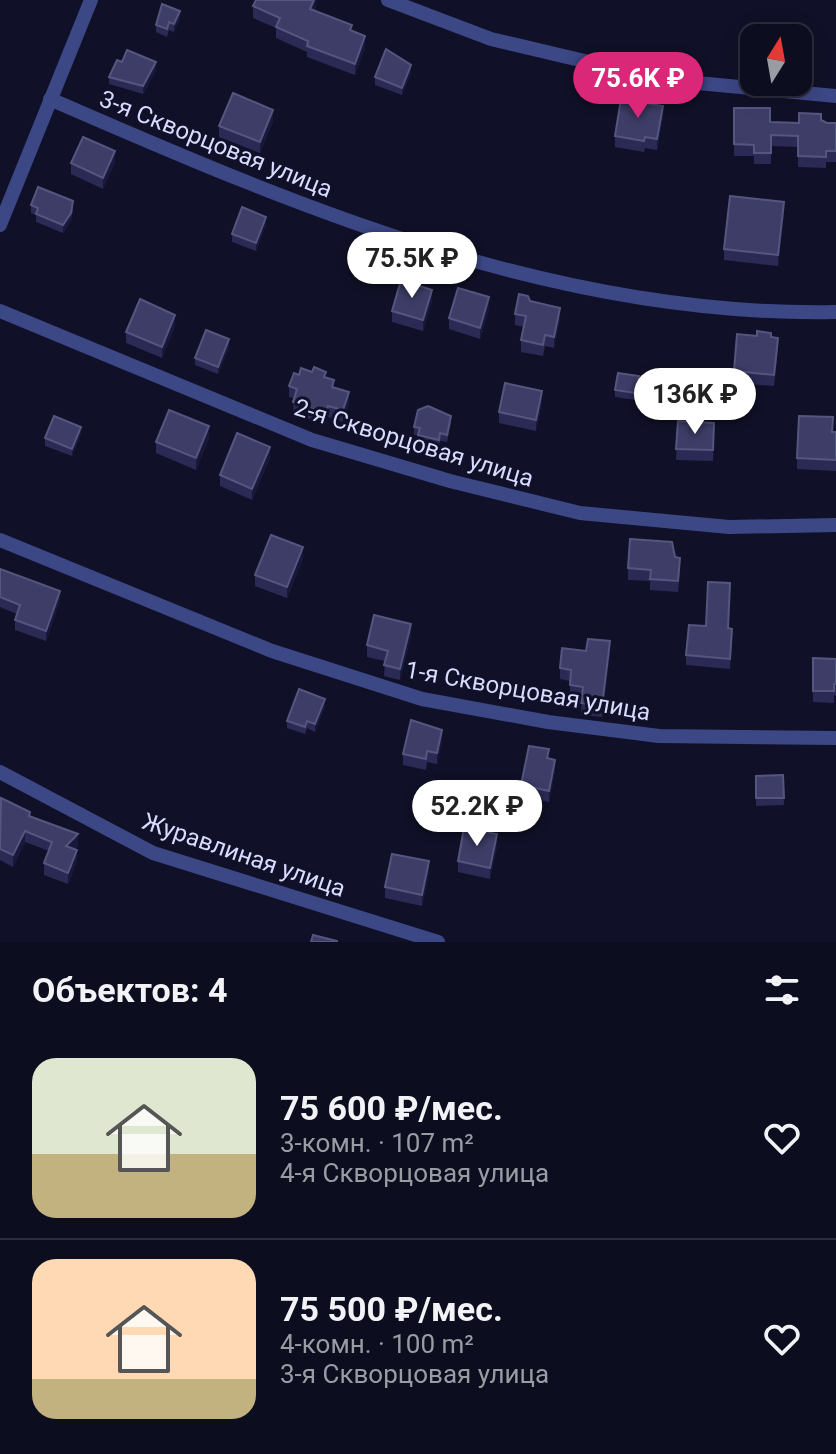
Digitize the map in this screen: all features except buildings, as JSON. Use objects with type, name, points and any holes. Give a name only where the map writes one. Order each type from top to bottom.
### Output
[{"type":"street","points":[[0,225],[91,0]]},
{"type":"street","points":[[388,0],[491,39],[665,80],[836,96]]},
{"type":"street","name":"3-я Скворцовая улица","points":[[50,99],[197,164],[355,225],[504,271],[637,300],[773,313],[836,312]]},
{"type":"street","name":"2-я Скворцовая улица","points":[[0,311],[312,440],[450,481],[580,513],[729,527],[836,525]]},
{"type":"street","name":"1-я Скворцовая улица","points":[[0,540],[272,651],[422,699],[548,722],[659,736],[836,738]]},
{"type":"street","name":"Журавлиная улица","points":[[0,772],[153,853],[438,942]]}]
